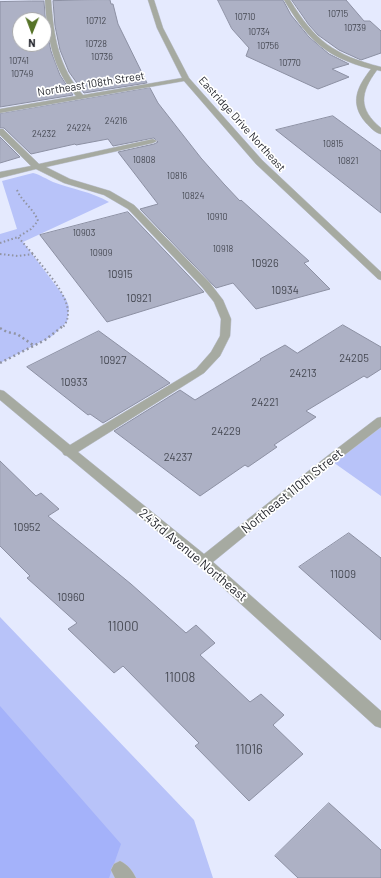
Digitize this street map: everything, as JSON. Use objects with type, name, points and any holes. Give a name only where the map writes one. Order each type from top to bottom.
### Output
[{"type":"street","points":[[48,0],[57,57],[61,69],[67,80],[80,96]]},
{"type":"street","name":"Eastridge Drive Northeast","points":[[151,0],[160,28],[186,79],[259,162],[381,277]]},
{"type":"street","points":[[287,0],[300,23],[317,42],[329,52],[354,62],[378,69]]},
{"type":"street","points":[[378,69],[365,80],[360,92],[361,106],[368,123],[381,132]]},
{"type":"street","name":"Northeast 108th Street","points":[[0,111],[80,96],[186,79]]},
{"type":"street","points":[[0,131],[36,166],[67,181],[107,193],[131,207],[206,285],[219,302],[226,320],[225,336],[216,354],[200,371],[68,452]]},
{"type":"street","points":[[0,175],[153,141]]},
{"type":"street","name":"243rd Avenue Northeast","points":[[0,394],[68,452],[204,562],[381,721]]},
{"type":"street","name":"Northeast 110th Street","points":[[204,562],[330,460],[381,421]]},
{"type":"path","points":[[0,242],[18,237],[31,230],[38,221],[37,213],[20,198],[17,191],[18,187]]},
{"type":"path","points":[[0,362],[52,336],[67,322],[69,307],[66,299],[33,254],[18,237]]},
{"type":"path","points":[[0,254],[18,256],[33,254]]},
{"type":"path","points":[[0,328],[17,334],[33,346]]},
{"type":"shaded area","points":[[33,173],[53,182],[89,193],[109,202],[23,242],[66,299],[69,307],[67,322],[52,336],[0,363],[0,234],[17,229],[2,181]]},
{"type":"shaded area","points":[[381,421],[381,496],[330,460]]},
{"type":"shaded area","points":[[0,617],[194,820],[213,878],[0,878]]},
{"type":"shaded area","points":[[0,706],[121,844],[109,878],[0,878]]},
{"type":"building","points":[[110,0],[111,4],[113,4],[118,24],[147,83],[84,93],[69,72],[60,50],[55,26],[53,1]]},
{"type":"building","points":[[218,0],[283,0],[291,15],[309,37],[329,54],[349,64],[332,69],[349,77],[318,89],[246,56],[249,48],[232,29]]},
{"type":"building","points":[[292,0],[346,0],[364,21],[370,21],[381,31],[381,53],[361,60],[339,50],[318,35],[309,25]]},
{"type":"building","points":[[44,1],[45,12],[12,12],[12,52],[51,52],[60,75],[73,95],[0,107],[0,2]]},
{"type":"building","points":[[150,88],[158,103],[201,158],[224,184],[240,201],[241,200],[309,261],[304,263],[330,289],[256,309],[233,283],[216,288],[140,209],[158,204],[118,152],[158,142],[154,138],[113,146],[108,139],[75,144],[31,154],[4,128],[0,128],[0,114]]},
{"type":"building","points":[[333,116],[381,151],[381,213],[276,130]]},
{"type":"building","points":[[0,137],[20,157],[0,163]]},
{"type":"building","points":[[128,212],[204,292],[107,322],[40,235]]},
{"type":"building","points":[[343,325],[381,347],[381,369],[367,378],[364,376],[306,411],[316,417],[274,445],[277,447],[248,467],[245,465],[200,496],[114,431],[180,390],[195,400],[285,345],[297,353]]},
{"type":"building","points":[[99,331],[170,383],[103,423],[90,414],[88,415],[27,367]]},
{"type":"building","points":[[0,461],[36,496],[41,493],[59,509],[48,516],[131,584],[186,633],[196,625],[215,643],[200,655],[250,702],[261,694],[284,715],[273,725],[303,754],[249,801],[195,746],[199,743],[123,666],[114,673],[68,629],[77,623],[27,578],[30,576],[0,546]]},
{"type":"building","points":[[349,533],[381,558],[381,640],[299,567]]},
{"type":"building","points":[[329,803],[381,850],[381,878],[298,878],[275,856]]}]
